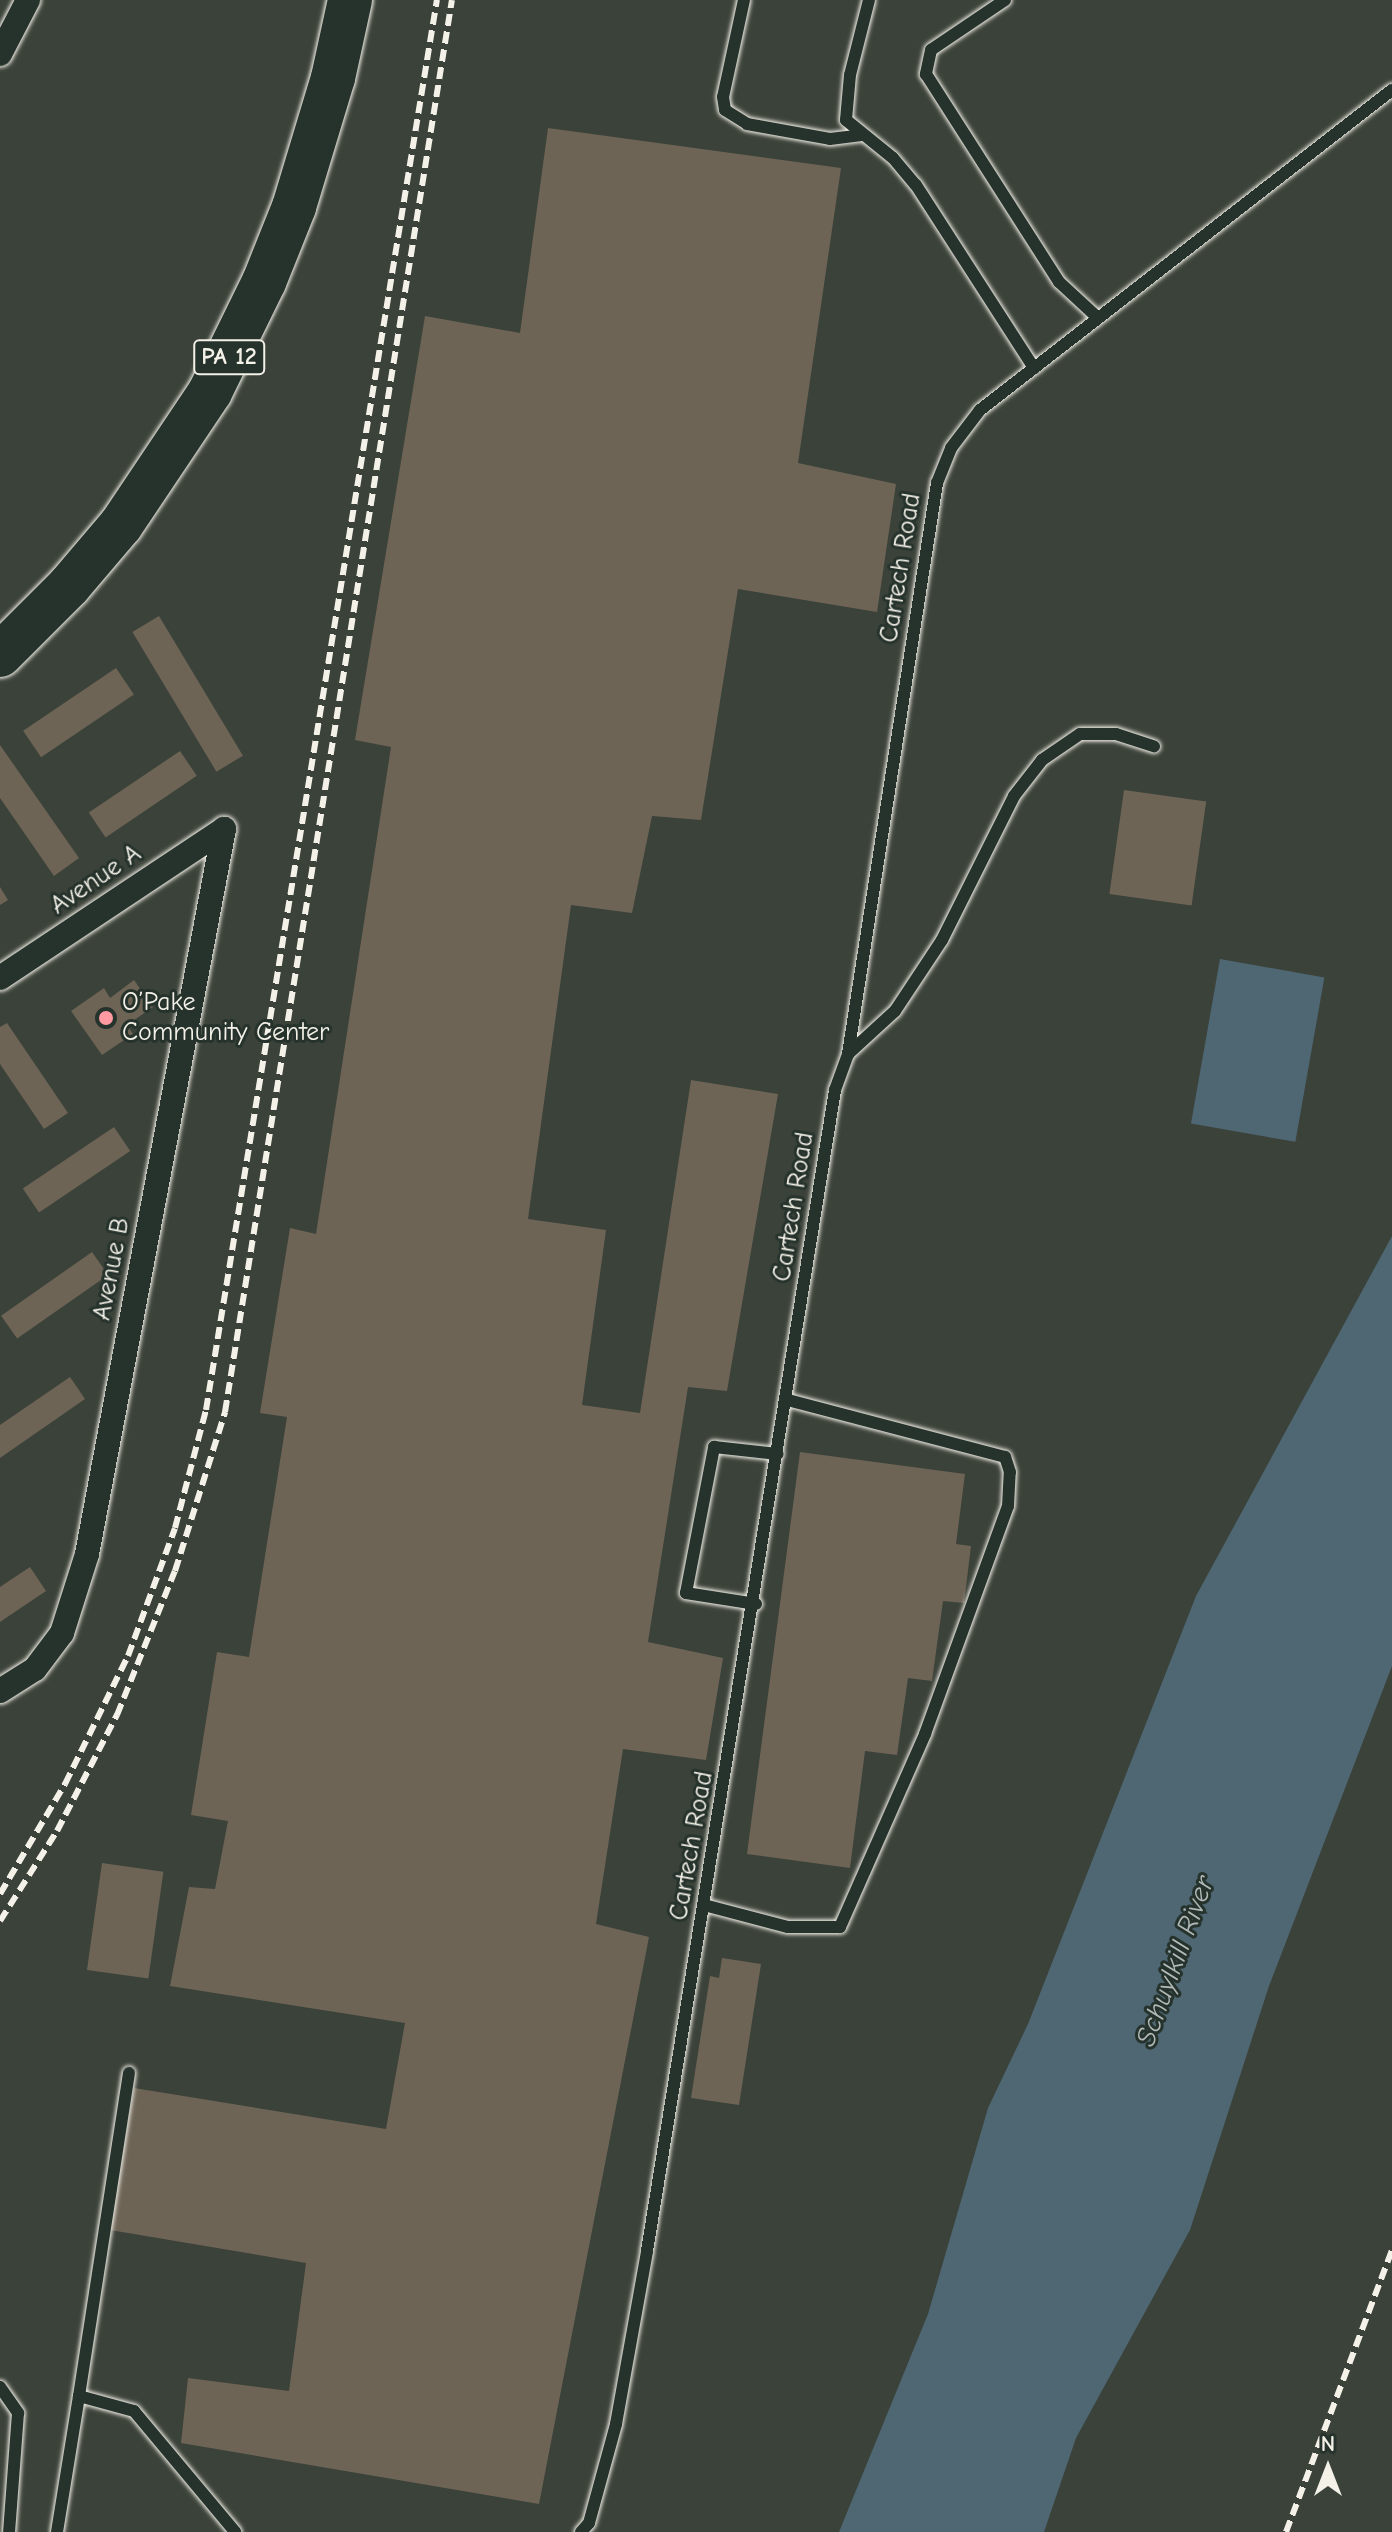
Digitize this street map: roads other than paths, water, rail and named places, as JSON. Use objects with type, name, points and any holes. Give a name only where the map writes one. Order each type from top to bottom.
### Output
[{"type":"highway","name":"PA 12","points":[[0,619],[101,509],[194,368],[269,199],[323,0]]},
{"type":"highway","name":"PA 12","points":[[0,655],[104,546],[169,459],[210,392],[264,282],[294,207],[333,78],[350,0]]},
{"type":"street","points":[[0,54],[28,0]]},
{"type":"street","name":"Avenue A","points":[[0,978],[224,829]]},
{"type":"street","name":"Avenue B","points":[[0,1691],[35,1669],[62,1633],[87,1554],[224,829]]},
{"type":"lane","points":[[744,0],[723,97],[725,110],[747,124],[830,139],[862,135]]},
{"type":"lane","points":[[869,0],[850,75],[846,120],[893,158],[916,185],[1034,368]]},
{"type":"lane","points":[[1005,0],[931,50],[926,74],[1059,282],[1098,318]]},
{"type":"lane","name":"Cartech Road","points":[[581,2532],[589,2523],[616,2424],[756,1604],[835,1090],[848,1054],[937,483],[951,448],[980,410],[1392,90]]},
{"type":"lane","points":[[848,1054],[873,1037],[903,1000],[942,940],[1014,796],[1042,760],[1080,734],[1116,734],[1154,746]]},
{"type":"lane","points":[[704,1905],[788,1927],[840,1927],[919,1749],[1008,1506],[1010,1472],[1005,1457],[787,1400]]},
{"type":"lane","points":[[756,1604],[686,1593],[714,1447],[778,1454]]},
{"type":"lane","points":[[57,2532],[129,2073]]},
{"type":"lane","points":[[0,2387],[18,2413],[9,2532]]},
{"type":"lane","points":[[79,2396],[134,2411],[235,2532]]},
{"type":"water","points":[[1220,959],[1324,977],[1295,1142],[1191,1123]]},
{"type":"water","name":"Schuylkill River","points":[[1392,1236],[1392,1666],[1269,1986],[1190,2230],[1076,2438],[1044,2532],[839,2532],[928,2314],[988,2108],[1028,2024],[1196,1596]]},
{"type":"railway","points":[[0,1894],[65,1784],[128,1656],[175,1528],[206,1410],[437,0]]},
{"type":"railway","points":[[0,1921],[57,1831],[117,1715],[175,1571],[225,1412],[452,0]]},
{"type":"railway","points":[[1286,2532],[1392,2250]]},
{"type":"place","name":"O’Pake Community Center","points":[[106,1018]]}]
